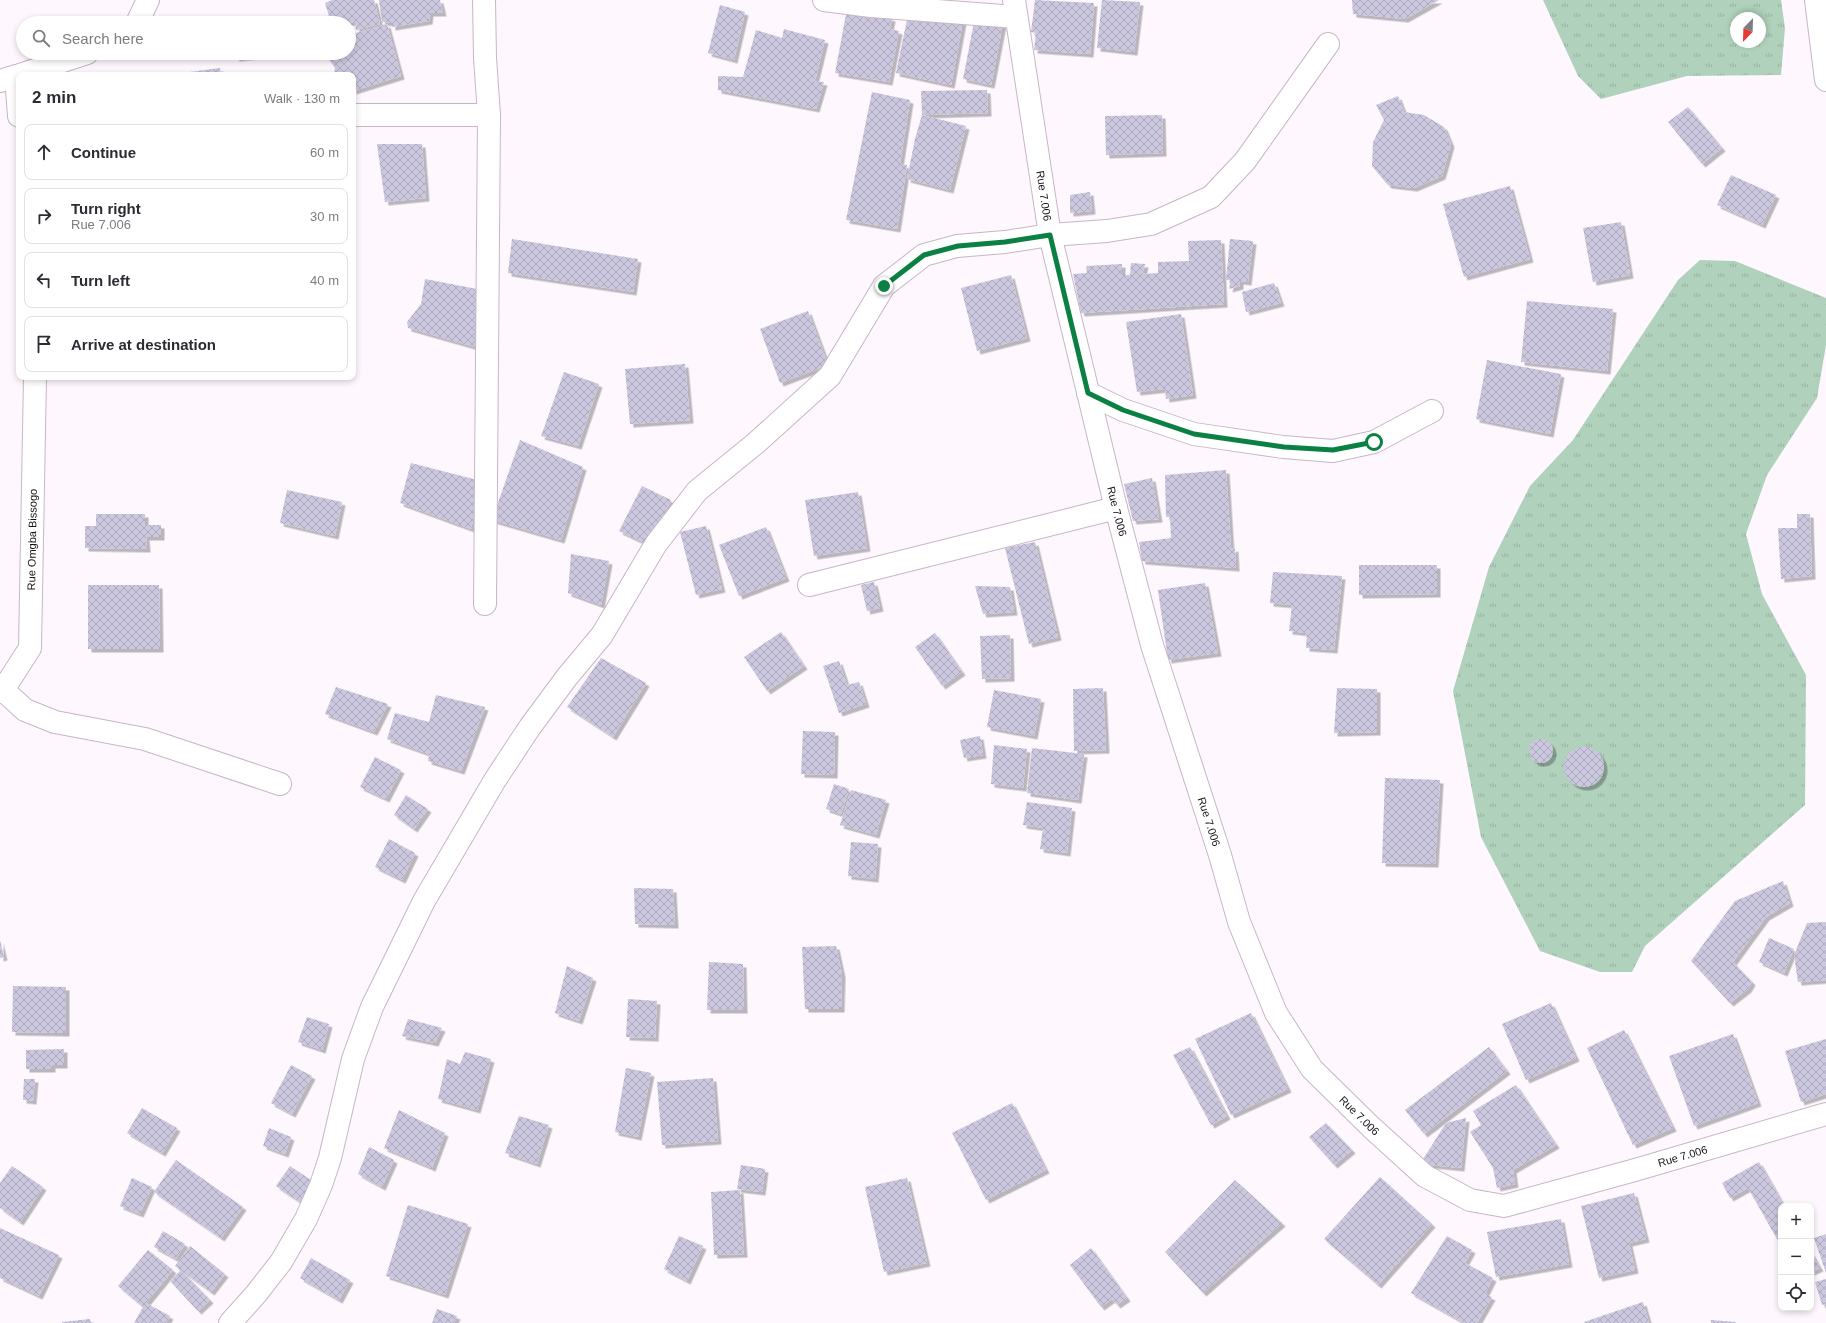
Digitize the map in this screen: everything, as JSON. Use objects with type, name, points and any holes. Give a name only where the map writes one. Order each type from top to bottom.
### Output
[{"type":"street","points":[[140,16],[148,0]]},
{"type":"street","points":[[484,0],[485,58],[489,115],[485,604]]},
{"type":"street","points":[[824,0],[872,6],[1015,8]]},
{"type":"street","points":[[1816,0],[1826,80]]},
{"type":"street","name":"Rue 7.006","points":[[1015,8],[1050,235],[1116,508],[1152,645],[1220,855],[1239,922],[1276,1013],[1312,1069],[1370,1127],[1425,1176],[1470,1200],[1504,1206],[1635,1170],[1826,1114]]},
{"type":"street","points":[[230,1323],[256,1294],[281,1262],[306,1219],[321,1185],[330,1158],[353,1059],[372,1007],[424,901],[495,780],[530,727],[567,677],[602,635],[656,544],[697,491],[756,443],[830,376],[884,286],[924,255],[958,246],[1005,242],[1050,235],[1107,231],[1151,224],[1211,197],[1245,161],[1328,44]]},
{"type":"street","points":[[29,72],[66,60]]},
{"type":"street","points":[[14,77],[16,93]]},
{"type":"street","points":[[356,115],[489,115]]},
{"type":"street","name":"Rue Omgba Bissogo","points":[[2,691],[30,648],[35,380]]},
{"type":"street","points":[[1088,393],[1123,410],[1194,434],[1284,447],[1333,450],[1374,442],[1432,411]]},
{"type":"street","points":[[809,585],[1116,508]]},
{"type":"street","points":[[2,691],[25,710],[54,722],[145,738],[280,784]]},
{"type":"green space","points":[[1543,0],[1781,0],[1785,28],[1781,75],[1687,76],[1601,99],[1578,76]]},
{"type":"green space","points":[[1700,260],[1735,261],[1826,298],[1826,345],[1817,398],[1767,475],[1746,534],[1762,594],[1806,675],[1805,805],[1645,946],[1632,972],[1600,972],[1540,951],[1481,837],[1453,691],[1489,567],[1530,486],[1573,440],[1678,280]]},
{"type":"building","points":[[332,0],[374,0],[380,24],[356,30],[356,16],[329,16],[325,3]]},
{"type":"building","points":[[379,0],[440,0],[443,13],[430,13],[429,21],[392,27],[392,23],[382,22]]},
{"type":"building","points":[[1035,0],[1094,3],[1090,54],[1034,50],[1036,33],[1031,32]]},
{"type":"building","points":[[1102,0],[1140,2],[1134,52],[1097,48]]},
{"type":"building","points":[[1352,0],[1439,0],[1405,19],[1353,14]]},
{"type":"building","points":[[720,5],[745,12],[734,60],[708,53]]},
{"type":"building","points":[[847,9],[892,18],[890,29],[899,31],[889,82],[835,73]]},
{"type":"building","points":[[909,10],[963,21],[951,85],[896,73]]},
{"type":"building","points":[[975,17],[1003,23],[991,85],[963,79]]},
{"type":"building","points":[[387,24],[401,76],[356,90],[356,72],[334,72],[335,68],[329,60],[356,60],[356,33]]},
{"type":"building","points":[[784,29],[825,40],[815,81],[824,82],[816,109],[718,90],[718,76],[743,77],[756,30],[782,38]]},
{"type":"building","points":[[220,68],[221,72],[190,72]]},
{"type":"building","points":[[987,90],[988,113],[922,115],[921,91]]},
{"type":"building","points":[[872,92],[910,100],[900,164],[907,165],[897,229],[846,220]]},
{"type":"building","points":[[1398,96],[1404,112],[1424,115],[1444,127],[1451,144],[1442,176],[1414,188],[1388,185],[1372,166],[1373,142],[1384,120],[1376,105]]},
{"type":"building","points":[[1688,107],[1722,148],[1702,164],[1668,122]]},
{"type":"building","points":[[922,115],[966,126],[950,190],[907,179],[915,139]]},
{"type":"building","points":[[1162,115],[1163,153],[1106,155],[1105,116]]},
{"type":"building","points":[[377,144],[422,144],[426,198],[385,202]]},
{"type":"building","points":[[1731,175],[1776,195],[1762,225],[1717,205]]},
{"type":"building","points":[[1510,186],[1530,259],[1464,277],[1443,204]]},
{"type":"building","points":[[1090,192],[1092,211],[1070,213],[1070,195]]},
{"type":"building","points":[[1621,222],[1630,275],[1593,282],[1583,228]]},
{"type":"building","points":[[512,239],[638,259],[633,292],[508,273]]},
{"type":"building","points":[[1230,239],[1253,241],[1248,282],[1240,281],[1240,286],[1229,289],[1231,280],[1226,280]]},
{"type":"building","points":[[1221,240],[1224,304],[1081,313],[1073,274],[1087,273],[1086,266],[1122,264],[1122,275],[1130,275],[1131,263],[1145,264],[1143,274],[1158,273],[1158,262],[1189,261],[1188,241]]},
{"type":"building","points":[[1011,275],[1027,338],[977,351],[961,288]]},
{"type":"building","points":[[425,279],[482,290],[475,347],[408,328],[407,322],[421,304]]},
{"type":"building","points":[[1274,283],[1281,303],[1246,312],[1242,292]]},
{"type":"building","points":[[1527,301],[1613,309],[1607,371],[1521,362]]},
{"type":"building","points":[[808,311],[828,365],[780,383],[760,329]]},
{"type":"building","points":[[1181,314],[1193,395],[1166,399],[1165,389],[1137,392],[1126,322]]},
{"type":"building","points":[[1487,360],[1561,374],[1550,434],[1476,419]]},
{"type":"building","points":[[685,364],[690,420],[630,424],[625,369]]},
{"type":"building","points":[[564,372],[599,384],[578,446],[541,436]]},
{"type":"building","points":[[520,440],[583,467],[561,540],[492,520]]},
{"type":"building","points":[[411,463],[481,481],[471,529],[400,503]]},
{"type":"building","points":[[1226,470],[1231,549],[1235,548],[1236,568],[1142,561],[1139,542],[1171,538],[1170,517],[1166,517],[1165,475]]},
{"type":"building","points":[[1152,478],[1159,519],[1133,521],[1124,484]]},
{"type":"building","points":[[642,486],[671,500],[649,545],[619,531]]},
{"type":"building","points":[[287,490],[342,502],[335,536],[280,523]]},
{"type":"building","points":[[858,492],[867,548],[814,556],[805,500]]},
{"type":"building","points":[[96,514],[145,514],[145,525],[161,525],[161,537],[146,537],[147,549],[85,548],[85,526],[96,526]]},
{"type":"building","points":[[1797,514],[1810,514],[1812,576],[1781,579],[1778,528],[1797,528]]},
{"type":"building","points":[[706,526],[722,589],[696,595],[680,532]]},
{"type":"building","points":[[766,527],[786,578],[739,596],[719,545]]},
{"type":"building","points":[[1035,542],[1058,637],[1029,644],[1005,548]]},
{"type":"building","points":[[571,554],[609,561],[601,605],[568,593]]},
{"type":"building","points":[[1359,565],[1437,565],[1437,594],[1359,595]]},
{"type":"building","points":[[1273,572],[1342,576],[1334,650],[1306,648],[1307,633],[1289,631],[1292,605],[1270,603]]},
{"type":"building","points":[[874,582],[880,608],[867,611],[861,585]]},
{"type":"building","points":[[1205,583],[1218,653],[1168,660],[1158,590]]},
{"type":"building","points":[[88,585],[159,585],[160,649],[88,649]]},
{"type":"building","points":[[975,586],[1010,587],[1014,612],[983,614]]},
{"type":"building","points":[[781,632],[804,666],[767,691],[744,657]]},
{"type":"building","points":[[935,633],[962,672],[942,686],[915,647]]},
{"type":"building","points":[[1010,635],[1011,678],[982,679],[980,636]]},
{"type":"building","points":[[601,658],[646,683],[613,737],[567,707]]},
{"type":"building","points":[[839,661],[847,685],[859,682],[866,704],[839,713],[823,666]]},
{"type":"building","points":[[336,687],[388,704],[374,732],[325,714]]},
{"type":"building","points":[[1103,688],[1106,750],[1074,751],[1073,689]]},
{"type":"building","points":[[1337,688],[1377,689],[1377,732],[1334,733]]},
{"type":"building","points":[[994,690],[1041,699],[1034,736],[987,727]]},
{"type":"building","points":[[436,695],[485,707],[461,771],[428,761],[429,754],[387,739],[395,713],[429,722]]},
{"type":"building","points":[[803,731],[835,732],[834,775],[801,774]]},
{"type":"building","points":[[980,736],[983,755],[964,758],[960,740]]},
{"type":"building","points":[[1541,739],[1550,742],[1553,751],[1550,760],[1541,763],[1532,760],[1529,751],[1532,742]]},
{"type":"building","points":[[994,745],[1027,749],[1023,788],[991,784]]},
{"type":"building","points":[[1584,747],[1598,753],[1604,767],[1598,781],[1584,787],[1570,781],[1564,767],[1570,753]]},
{"type":"building","points":[[1032,748],[1084,754],[1078,800],[1027,793]]},
{"type":"building","points":[[375,757],[401,770],[386,799],[360,787]]},
{"type":"building","points":[[1385,778],[1440,780],[1435,864],[1382,863]]},
{"type":"building","points":[[834,784],[849,789],[841,814],[826,809]]},
{"type":"building","points":[[851,790],[886,800],[876,835],[840,825]]},
{"type":"building","points":[[406,795],[428,809],[414,829],[394,815]]},
{"type":"building","points":[[1027,802],[1072,808],[1067,853],[1040,849],[1043,828],[1023,825]]},
{"type":"building","points":[[389,839],[415,853],[402,880],[375,867]]},
{"type":"building","points":[[851,842],[878,844],[875,879],[848,876]]},
{"type":"building","points":[[1783,881],[1790,903],[1766,917],[1733,962],[1752,982],[1748,989],[1730,1003],[1691,961],[1735,901]]},
{"type":"building","points":[[634,888],[673,889],[675,925],[635,924]]},
{"type":"building","points":[[1826,922],[1826,980],[1798,982],[1794,955],[1807,923]]},
{"type":"building","points":[[1769,938],[1794,949],[1784,973],[1759,962]]},
{"type":"building","points":[[0,940],[4,957],[0,958]]},
{"type":"building","points":[[836,946],[842,974],[841,1009],[805,1009],[802,947]]},
{"type":"building","points":[[709,962],[743,964],[744,1010],[707,1010]]},
{"type":"building","points":[[567,966],[593,978],[579,1021],[555,1013]]},
{"type":"building","points":[[13,986],[66,987],[66,1033],[12,1032]]},
{"type":"building","points":[[628,999],[657,1001],[655,1038],[626,1037]]},
{"type":"building","points":[[1551,1003],[1576,1058],[1526,1080],[1502,1024]]},
{"type":"building","points":[[1251,1013],[1288,1089],[1231,1115],[1195,1039]]},
{"type":"building","points":[[307,1017],[329,1024],[322,1050],[298,1042]]},
{"type":"building","points":[[408,1019],[442,1028],[435,1043],[402,1036]]},
{"type":"building","points":[[1624,1030],[1673,1128],[1633,1145],[1587,1048]]},
{"type":"building","points":[[1733,1034],[1758,1103],[1694,1126],[1669,1056]]},
{"type":"building","points":[[1826,1039],[1826,1094],[1801,1102],[1785,1051]]},
{"type":"building","points":[[1190,1047],[1227,1116],[1211,1125],[1173,1055]]},
{"type":"building","points":[[1489,1047],[1507,1071],[1424,1134],[1405,1110]]},
{"type":"building","points":[[64,1049],[64,1065],[52,1065],[52,1069],[26,1069],[26,1050]]},
{"type":"building","points":[[465,1052],[491,1059],[477,1110],[438,1099],[447,1059],[460,1064]]},
{"type":"building","points":[[291,1065],[312,1076],[292,1114],[271,1103]]},
{"type":"building","points":[[626,1068],[651,1073],[638,1137],[615,1132]]},
{"type":"building","points":[[713,1078],[718,1141],[662,1145],[657,1082]]},
{"type":"building","points":[[24,1079],[35,1079],[33,1101],[23,1100]]},
{"type":"building","points":[[1516,1085],[1556,1145],[1513,1170],[1515,1184],[1497,1188],[1493,1168],[1470,1132],[1481,1125],[1473,1111]]},
{"type":"building","points":[[1012,1103],[1046,1170],[986,1200],[952,1133]]},
{"type":"building","points":[[142,1108],[177,1128],[162,1153],[127,1133]]},
{"type":"building","points":[[399,1110],[445,1133],[432,1168],[384,1148]]},
{"type":"building","points":[[519,1116],[549,1125],[537,1164],[505,1153]]},
{"type":"building","points":[[1466,1118],[1461,1168],[1420,1164],[1446,1123]]},
{"type":"building","points":[[1326,1123],[1352,1150],[1334,1165],[1309,1137]]},
{"type":"building","points":[[269,1128],[291,1137],[285,1154],[263,1146]]},
{"type":"building","points":[[369,1147],[394,1160],[382,1187],[358,1174]]},
{"type":"building","points":[[176,1160],[243,1207],[221,1238],[154,1192]]},
{"type":"building","points":[[1759,1162],[1782,1203],[1778,1203],[1778,1241],[1748,1188],[1730,1198],[1722,1183]]},
{"type":"building","points":[[741,1165],[765,1169],[762,1192],[737,1189]]},
{"type":"building","points":[[12,1166],[43,1187],[20,1222],[0,1208],[0,1183]]},
{"type":"building","points":[[290,1166],[317,1184],[303,1204],[276,1186]]},
{"type":"building","points":[[1380,1177],[1432,1224],[1378,1285],[1324,1239]]},
{"type":"building","points":[[132,1178],[152,1187],[140,1214],[120,1206]]},
{"type":"building","points":[[907,1178],[927,1263],[884,1272],[865,1187]]},
{"type":"building","points":[[1235,1180],[1282,1223],[1203,1293],[1165,1252]]},
{"type":"building","points":[[740,1190],[744,1254],[714,1255],[711,1192]]},
{"type":"building","points":[[1634,1193],[1646,1239],[1629,1243],[1635,1270],[1599,1278],[1581,1206]]},
{"type":"building","points":[[408,1205],[468,1224],[445,1295],[386,1276]]},
{"type":"building","points":[[1561,1219],[1569,1264],[1496,1277],[1487,1232]]},
{"type":"building","points":[[0,1228],[59,1255],[39,1296],[0,1278]]},
{"type":"building","points":[[163,1231],[185,1244],[176,1259],[154,1247]]},
{"type":"building","points":[[1826,1234],[1826,1273],[1814,1238]]},
{"type":"building","points":[[679,1236],[703,1246],[687,1281],[664,1269]]},
{"type":"building","points":[[1447,1236],[1472,1250],[1465,1263],[1493,1278],[1485,1294],[1492,1297],[1477,1323],[1464,1323],[1411,1293]]},
{"type":"building","points":[[190,1246],[225,1274],[211,1292],[175,1266]]},
{"type":"building","points":[[1091,1248],[1127,1298],[1117,1305],[1112,1299],[1101,1307],[1070,1265]]},
{"type":"building","points":[[148,1250],[173,1270],[146,1303],[170,1316],[166,1323],[134,1323],[143,1307],[118,1286]]},
{"type":"building","points":[[1814,1257],[1820,1268],[1814,1271]]},
{"type":"building","points":[[311,1258],[350,1280],[339,1300],[300,1278]]},
{"type":"building","points":[[181,1270],[210,1300],[198,1311],[170,1281]]},
{"type":"building","points":[[1826,1279],[1826,1304],[1822,1305],[1815,1282]]},
{"type":"building","points":[[1643,1302],[1649,1323],[1584,1323],[1584,1322]]},
{"type":"building","points":[[437,1309],[457,1316],[454,1323],[432,1323]]},
{"type":"building","points":[[90,1319],[91,1323],[62,1323],[62,1322]]},
{"type":"building","points":[[1711,1320],[1736,1322],[1736,1323],[1711,1323]]},
{"type":"route","points":[[884,286],[924,255],[958,246],[1005,242],[1050,235],[1088,393],[1123,410],[1194,434],[1284,447],[1333,450],[1374,442]]}]
